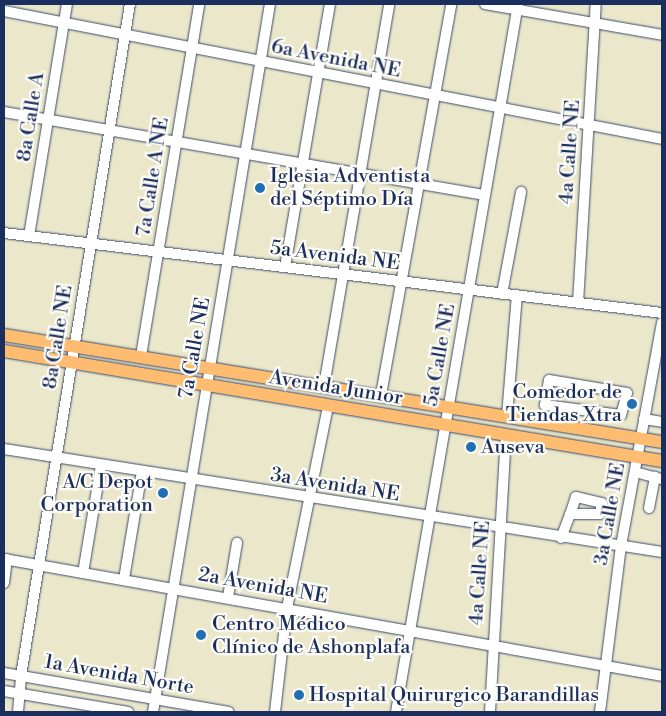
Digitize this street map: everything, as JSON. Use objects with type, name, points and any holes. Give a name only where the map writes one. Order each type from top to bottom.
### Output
[{"type":"main road","name":"Avenida Junior","points":[[4,335],[662,442]]},
{"type":"main road","name":"Avenida Junior","points":[[4,351],[662,461]]},
{"type":"street","name":"8a Calle A","points":[[29,236],[67,4]]},
{"type":"street","name":"8a Calle NE","points":[[18,712],[21,676],[130,4]]},
{"type":"street","name":"7a Calle A NE","points":[[140,356],[199,4]]},
{"type":"street","name":"7a Calle NE","points":[[153,712],[270,4]]},
{"type":"street","points":[[285,267],[330,4]]},
{"type":"street","points":[[324,386],[389,4]]},
{"type":"street","points":[[381,395],[451,4]]},
{"type":"street","points":[[485,4],[517,7],[662,35]]},
{"type":"street","name":"4a Calle NE","points":[[578,303],[596,4]]},
{"type":"street","name":"5a Calle NE","points":[[396,712],[408,628],[470,290],[517,7]]},
{"type":"street","name":"6a Avenida NE","points":[[4,11],[191,50],[662,139]]},
{"type":"street","points":[[4,112],[48,118],[485,195]]},
{"type":"street","points":[[502,294],[521,192]]},
{"type":"street","name":"5a Avenida NE","points":[[4,233],[662,313]]},
{"type":"street","points":[[507,416],[517,295]]},
{"type":"street","name":"3a Calle NE","points":[[600,712],[621,546],[662,323]]},
{"type":"street","points":[[549,380],[626,393],[621,416],[594,413],[545,405],[549,380]]},
{"type":"street","points":[[275,712],[288,608],[328,406]]},
{"type":"street","points":[[592,431],[594,413]]},
{"type":"street","points":[[644,419],[662,422]]},
{"type":"street","name":"4a Calle NE","points":[[490,712],[506,435]]},
{"type":"street","name":"3a Avenida NE","points":[[4,449],[500,530],[662,552]]},
{"type":"street","points":[[83,573],[101,465]]},
{"type":"street","points":[[124,579],[142,472]]},
{"type":"street","points":[[634,472],[659,478],[648,508]]},
{"type":"street","points":[[561,538],[570,514]]},
{"type":"street","points":[[228,597],[237,543]]},
{"type":"street","points":[[4,583],[6,559]]},
{"type":"street","name":"2a Avenida NE","points":[[6,559],[408,628],[605,668],[662,676]]},
{"type":"street","name":"1a Avenida Norte","points":[[4,673],[229,712]]},
{"type":"street","points":[[4,691],[128,712]]},
{"type":"place","name":"Iglesia Adventista del Séptimo Día","points":[[260,188]]},
{"type":"place","name":"Comedor de Tiendas Xtra","points":[[632,404]]},
{"type":"place","name":"Auseva","points":[[471,447]]},
{"type":"place","name":"A/C Depot Corporation","points":[[163,493]]},
{"type":"place","name":"Centro Médico Clínico de Ashonplafa","points":[[201,635]]},
{"type":"place","name":"Hospital Quirurgico Barandillas","points":[[299,695]]}]
